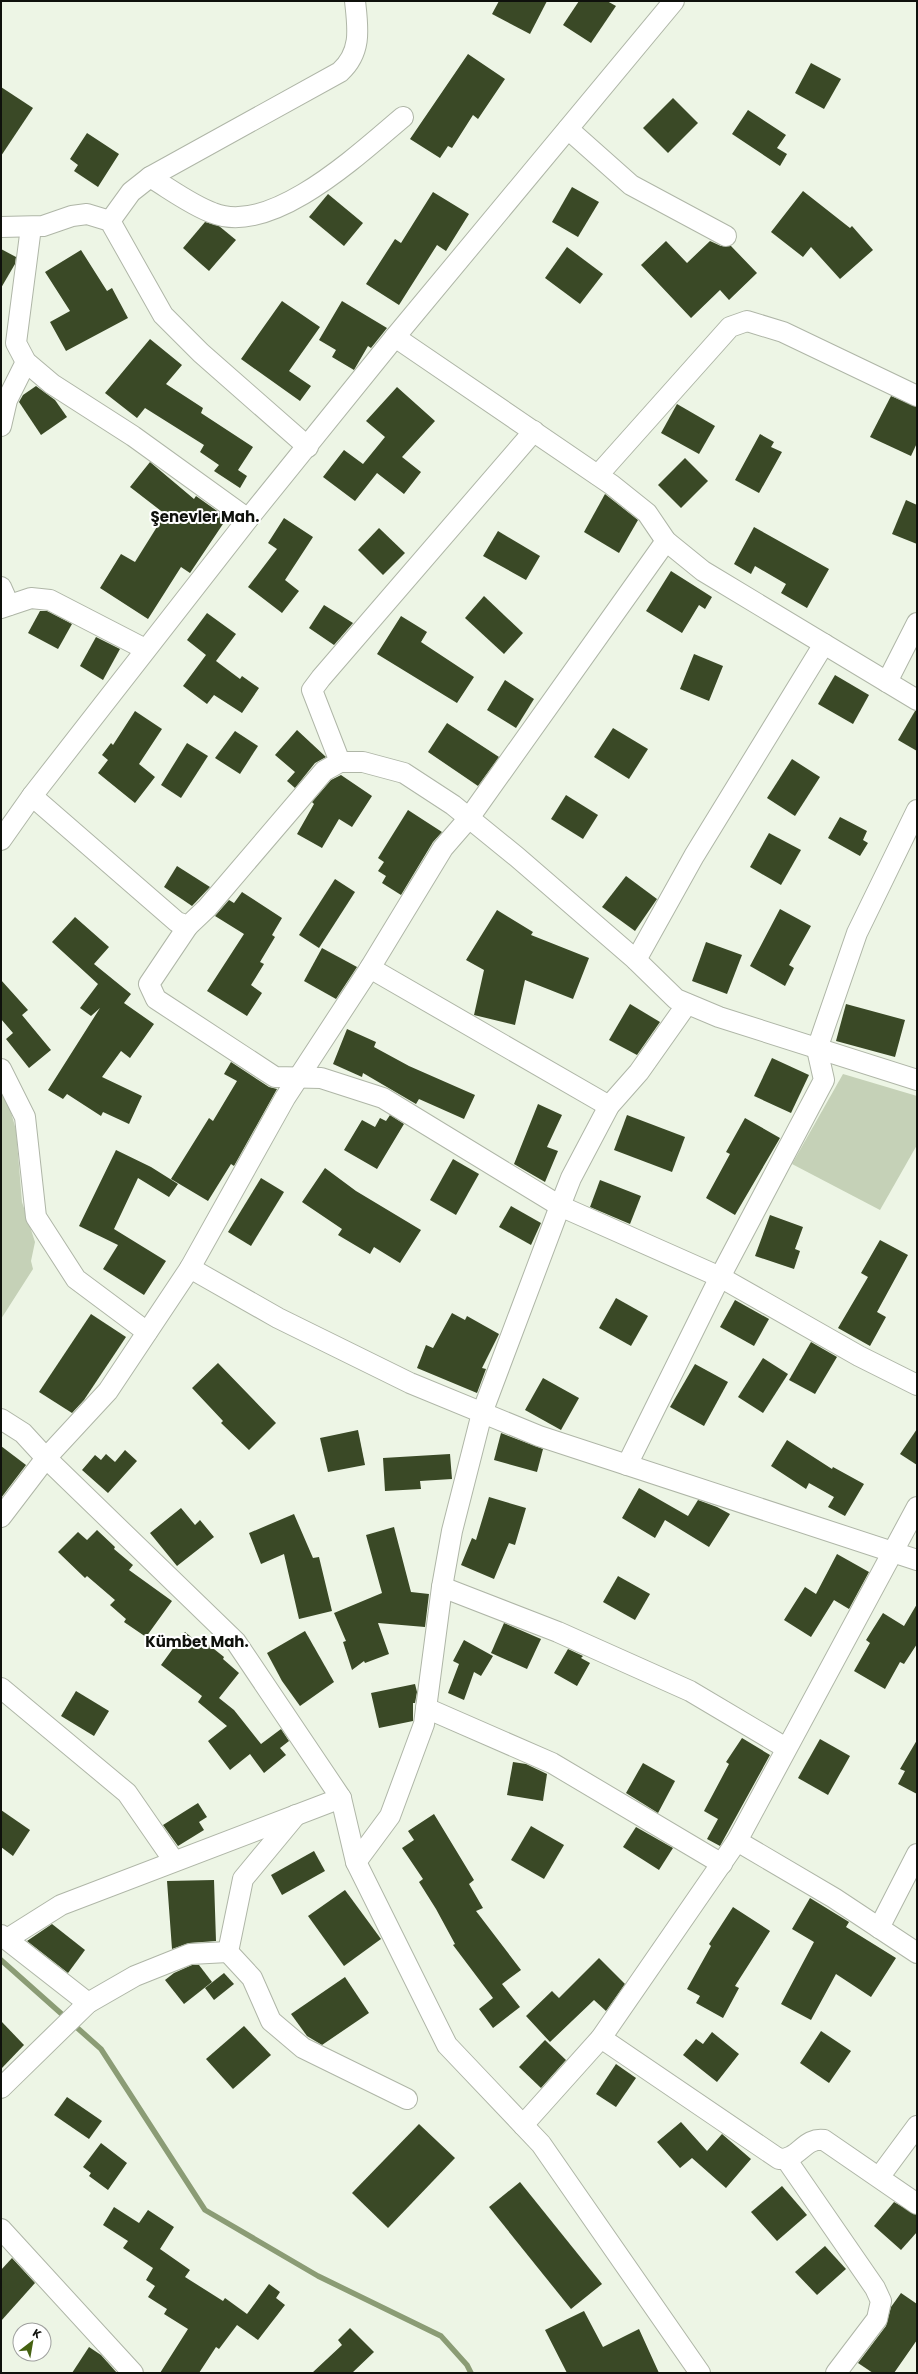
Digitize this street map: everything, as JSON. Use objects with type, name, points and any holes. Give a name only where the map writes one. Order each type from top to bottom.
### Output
[{"type":"street","points":[[110,221],[131,192],[150,177],[340,72],[351,60],[358,43],[356,1]]},
{"type":"street","points":[[1,840],[32,796],[145,649],[248,519],[308,447],[395,337],[674,1]]},
{"type":"street","points":[[150,177],[213,213],[235,218],[255,215],[299,196],[320,183],[403,117]]},
{"type":"street","points":[[568,129],[630,185],[726,236]]},
{"type":"street","points":[[1,227],[43,226],[72,216],[87,214],[110,221],[163,315],[201,353],[308,447]]},
{"type":"street","points":[[31,227],[16,344],[26,362],[52,384],[134,436],[248,519]]},
{"type":"street","points":[[598,475],[730,327],[747,321],[783,332],[917,396]]},
{"type":"street","points":[[395,337],[598,475],[647,513],[666,541],[703,571],[917,700]]},
{"type":"street","points":[[1,426],[7,400],[26,362]]},
{"type":"street","points":[[340,762],[312,690],[320,678],[534,431]]},
{"type":"street","points":[[1,1518],[46,1458],[108,1391],[190,1268],[299,1077],[370,968],[443,848],[469,818],[666,541]]},
{"type":"street","points":[[1,587],[5,607],[31,598],[50,600],[145,649]]},
{"type":"street","points":[[887,682],[917,623]]},
{"type":"street","points":[[636,960],[694,856],[824,644]]},
{"type":"street","points":[[917,1080],[719,1017],[676,999],[636,960],[517,857],[469,818],[404,773],[363,762],[340,762],[324,771],[207,908],[188,926],[149,984],[156,999],[274,1077],[321,1078],[384,1098],[560,1206],[720,1277],[859,1356],[917,1385]]},
{"type":"street","points":[[32,796],[176,922],[188,926]]},
{"type":"street","points":[[627,1465],[720,1277],[824,1080],[817,1049],[857,933],[917,810]]},
{"type":"street","points":[[370,968],[609,1106]]},
{"type":"street","points":[[356,1862],[390,1816],[424,1724],[442,1587],[452,1531],[482,1413],[560,1206],[571,1178],[609,1106],[639,1072],[687,1004]]},
{"type":"street","points":[[1,1069],[25,1117],[36,1217],[76,1279],[148,1332]]},
{"type":"street","points":[[190,1268],[278,1318],[410,1383],[539,1436],[917,1560]]},
{"type":"street","points":[[1,1419],[23,1433],[46,1458],[236,1642],[341,1798],[356,1862],[446,2045],[541,2144],[700,2373]]},
{"type":"street","points":[[523,2125],[601,2038],[737,1841],[917,1507]]},
{"type":"street","points":[[442,1587],[558,1632],[690,1691],[786,1748]]},
{"type":"street","points":[[1,1688],[127,1793],[174,1861]]},
{"type":"street","points":[[426,1708],[552,1763],[722,1864]]},
{"type":"street","points":[[83,2008],[4,1937],[61,1905],[341,1798]]},
{"type":"street","points":[[228,1952],[243,1879],[296,1815]]},
{"type":"street","points":[[737,1841],[834,1898],[917,1953]]},
{"type":"street","points":[[878,1928],[917,1854]]},
{"type":"street","points":[[1,2088],[83,2008],[135,1976],[190,1954],[228,1952]]},
{"type":"street","points":[[228,1952],[252,1978],[271,2021],[303,2048],[407,2099]]},
{"type":"street","points":[[601,2038],[779,2159],[792,2157],[812,2140],[824,2140],[880,2176],[917,2204]]},
{"type":"street","points":[[880,2176],[917,2126]]},
{"type":"street","points":[[786,2159],[875,2288],[881,2301],[877,2319],[836,2373]]},
{"type":"street","points":[[1,2229],[133,2373]]},
{"type":"green space","points":[[843,1074],[917,1096],[917,1145],[880,1210],[792,1164]]},
{"type":"green space","points":[[1,1077],[16,1130],[22,1202],[35,1242],[31,1261],[33,1269],[1,1319]]},
{"type":"building","points":[[499,1],[547,1],[530,34],[492,14]]},
{"type":"building","points":[[579,1],[607,1],[616,6],[591,43],[563,25]]},
{"type":"building","points":[[468,54],[505,79],[478,119],[473,115],[452,148],[448,146],[440,158],[410,139]]},
{"type":"building","points":[[811,63],[841,79],[824,109],[795,93]]},
{"type":"building","points":[[1,87],[33,108],[1,156]]},
{"type":"building","points":[[673,98],[698,123],[668,153],[643,128]]},
{"type":"building","points":[[748,110],[786,135],[777,148],[787,154],[780,166],[732,134]]},
{"type":"building","points":[[87,133],[119,154],[98,187],[74,171],[78,165],[70,159]]},
{"type":"building","points":[[572,187],[599,202],[578,237],[552,222]]},
{"type":"building","points":[[803,191],[850,228],[852,226],[873,250],[840,279],[811,247],[803,257],[771,232]]},
{"type":"building","points":[[433,192],[469,214],[446,251],[437,245],[399,305],[366,284],[395,239],[401,243]]},
{"type":"building","points":[[328,194],[363,223],[344,246],[309,217]]},
{"type":"building","points":[[205,222],[219,226],[236,240],[209,271],[183,248]]},
{"type":"building","points":[[666,241],[687,263],[710,241],[721,246],[731,246],[757,273],[729,300],[720,290],[691,318],[641,265]]},
{"type":"building","points":[[567,247],[603,274],[580,304],[545,278]]},
{"type":"building","points":[[1,249],[16,257],[15,264],[1,288]]},
{"type":"building","points":[[81,250],[107,291],[112,288],[128,318],[66,351],[50,322],[70,311],[45,272]]},
{"type":"building","points":[[282,301],[320,327],[289,371],[311,386],[300,401],[241,359]]},
{"type":"building","points":[[342,301],[387,328],[371,348],[368,346],[354,370],[332,357],[336,350],[319,340]]},
{"type":"building","points":[[150,339],[182,365],[166,384],[203,408],[201,413],[253,447],[238,470],[247,476],[240,488],[214,471],[219,465],[200,452],[204,445],[145,408],[137,418],[105,393]]},
{"type":"building","points":[[36,386],[55,400],[67,417],[41,435],[19,402],[23,395]]},
{"type":"building","points":[[397,387],[435,421],[402,457],[421,472],[404,494],[377,473],[355,501],[323,477],[344,450],[363,464],[385,437],[366,421]]},
{"type":"building","points":[[891,396],[917,407],[917,443],[911,456],[870,437]]},
{"type":"building","points":[[677,404],[715,426],[699,454],[661,433]]},
{"type":"building","points":[[760,434],[774,442],[771,447],[782,452],[759,493],[735,480]]},
{"type":"building","points":[[685,458],[708,481],[681,508],[658,485]]},
{"type":"building","points":[[150,462],[194,499],[196,496],[227,518],[190,573],[181,567],[148,619],[100,588],[121,554],[135,562],[165,514],[130,487]]},
{"type":"building","points":[[605,494],[638,520],[619,553],[584,532]]},
{"type":"building","points":[[906,500],[917,505],[917,544],[892,534]]},
{"type":"building","points":[[284,518],[313,537],[285,580],[299,591],[282,613],[248,587],[277,549],[268,543]]},
{"type":"building","points":[[754,527],[829,569],[807,608],[781,593],[786,584],[755,566],[751,574],[734,564]]},
{"type":"building","points":[[379,528],[405,553],[383,575],[358,550]]},
{"type":"building","points":[[498,531],[540,556],[526,580],[483,556]]},
{"type":"building","points":[[671,571],[712,597],[705,609],[699,605],[682,633],[646,611]]},
{"type":"building","points":[[484,596],[523,633],[504,654],[465,618]]},
{"type":"building","points":[[324,605],[353,623],[334,645],[309,628]]},
{"type":"building","points":[[40,611],[47,611],[72,624],[58,649],[28,633]]},
{"type":"building","points":[[207,613],[236,634],[216,661],[240,679],[242,676],[259,688],[242,713],[214,695],[207,704],[183,686],[206,655],[187,640]]},
{"type":"building","points":[[401,616],[427,632],[421,642],[474,677],[457,703],[377,654]]},
{"type":"building","points":[[96,637],[120,649],[103,680],[80,666]]},
{"type":"building","points":[[694,654],[723,666],[709,701],[680,689]]},
{"type":"building","points":[[835,675],[869,695],[853,724],[818,704]]},
{"type":"building","points":[[505,680],[534,699],[516,728],[487,710]]},
{"type":"building","points":[[135,711],[162,729],[139,764],[155,777],[135,803],[98,773],[108,760],[102,755],[111,743],[113,745]]},
{"type":"building","points":[[915,711],[917,711],[917,751],[898,740]]},
{"type":"building","points":[[447,723],[499,757],[478,786],[428,752]]},
{"type":"building","points":[[613,728],[648,749],[629,779],[594,757]]},
{"type":"building","points":[[297,730],[326,757],[315,763],[295,788],[287,781],[295,772],[275,755]]},
{"type":"building","points":[[235,731],[258,746],[240,774],[215,758]]},
{"type":"building","points":[[187,743],[208,756],[181,798],[161,785]]},
{"type":"building","points":[[792,759],[820,777],[795,816],[767,798]]},
{"type":"building","points":[[341,775],[372,796],[352,827],[339,819],[322,848],[297,834],[314,804],[312,802],[331,780]]},
{"type":"building","points":[[566,795],[598,815],[583,839],[551,819]]},
{"type":"building","points":[[408,810],[442,832],[433,842],[401,895],[382,883],[386,876],[378,871],[384,862],[378,858]]},
{"type":"building","points":[[840,817],[867,831],[863,840],[868,843],[860,856],[828,838]]},
{"type":"building","points":[[769,833],[801,850],[781,885],[750,867]]},
{"type":"building","points":[[177,866],[210,887],[192,906],[164,887]]},
{"type":"building","points":[[626,876],[657,899],[635,931],[602,907]]},
{"type":"building","points":[[335,879],[355,892],[319,948],[299,935]]},
{"type":"building","points":[[242,892],[282,918],[272,935],[275,937],[260,962],[264,964],[251,985],[262,993],[247,1016],[207,991],[244,934],[215,916],[229,900],[234,903]]},
{"type":"building","points":[[780,909],[811,926],[789,965],[794,968],[785,986],[750,966]]},
{"type":"building","points":[[497,910],[533,932],[531,935],[589,958],[573,999],[525,980],[515,1025],[474,1015],[484,970],[466,960]]},
{"type":"building","points":[[75,917],[109,947],[94,964],[131,994],[124,1003],[154,1024],[130,1058],[121,1051],[102,1077],[142,1096],[129,1124],[103,1112],[101,1116],[67,1094],[63,1099],[48,1090],[100,1008],[91,1016],[80,1008],[98,984],[52,942]]},
{"type":"building","points":[[706,942],[742,955],[727,994],[692,981]]},
{"type":"building","points":[[322,948],[357,967],[336,999],[304,981]]},
{"type":"building","points":[[1,980],[28,1010],[22,1015],[51,1050],[29,1068],[6,1039],[13,1033],[1,1019]]},
{"type":"building","points":[[630,1004],[660,1022],[637,1055],[609,1040]]},
{"type":"building","points":[[846,1004],[905,1020],[895,1057],[836,1041]]},
{"type":"building","points":[[347,1029],[376,1042],[374,1047],[409,1066],[475,1095],[464,1119],[419,1099],[416,1104],[363,1073],[362,1077],[333,1064]]},
{"type":"building","points":[[772,1058],[809,1075],[791,1113],[754,1096]]},
{"type":"building","points":[[231,1062],[269,1087],[277,1089],[234,1166],[231,1164],[208,1201],[171,1179],[209,1118],[213,1121],[237,1081],[224,1074]]},
{"type":"building","points":[[538,1104],[562,1115],[547,1147],[558,1151],[545,1182],[514,1164]]},
{"type":"building","points":[[390,1115],[404,1124],[377,1169],[344,1150],[362,1120],[375,1127],[380,1118],[386,1121]]},
{"type":"building","points":[[627,1115],[685,1137],[672,1172],[614,1150]]},
{"type":"building","points":[[745,1118],[780,1138],[735,1215],[706,1198],[730,1154],[726,1152]]},
{"type":"building","points":[[116,1150],[151,1167],[178,1184],[169,1197],[138,1178],[114,1229],[166,1261],[144,1295],[103,1269],[118,1245],[79,1226]]},
{"type":"building","points":[[453,1159],[479,1174],[456,1215],[430,1200]]},
{"type":"building","points":[[325,1168],[356,1191],[421,1230],[400,1263],[374,1247],[370,1254],[338,1235],[342,1229],[302,1202]]},
{"type":"building","points":[[261,1178],[284,1192],[251,1246],[228,1232]]},
{"type":"building","points":[[600,1180],[641,1196],[630,1224],[590,1207]]},
{"type":"building","points":[[511,1206],[541,1223],[531,1245],[499,1227]]},
{"type":"building","points":[[770,1215],[803,1227],[795,1249],[800,1251],[794,1269],[755,1256]]},
{"type":"building","points":[[880,1240],[908,1255],[877,1312],[886,1317],[870,1346],[838,1328],[868,1277],[861,1273]]},
{"type":"building","points":[[616,1298],[648,1316],[631,1346],[599,1328]]},
{"type":"building","points":[[735,1300],[769,1319],[754,1346],[720,1327]]},
{"type":"building","points":[[452,1313],[465,1320],[467,1316],[499,1334],[482,1368],[486,1369],[477,1393],[417,1368],[426,1345],[433,1348]]},
{"type":"building","points":[[91,1314],[126,1337],[84,1400],[72,1413],[39,1392]]},
{"type":"building","points":[[811,1342],[837,1357],[815,1394],[789,1380]]},
{"type":"building","points":[[763,1358],[788,1374],[763,1413],[738,1397]]},
{"type":"building","points":[[218,1363],[276,1423],[249,1450],[221,1423],[223,1421],[192,1388]]},
{"type":"building","points":[[695,1364],[728,1382],[704,1426],[670,1407]]},
{"type":"building","points":[[543,1378],[579,1398],[561,1430],[525,1410]]},
{"type":"building","points":[[917,1429],[917,1465],[900,1454]]},
{"type":"building","points":[[358,1430],[365,1465],[328,1472],[320,1438]]},
{"type":"building","points":[[501,1433],[543,1449],[537,1472],[494,1460]]},
{"type":"building","points":[[787,1440],[832,1469],[833,1467],[864,1484],[845,1516],[828,1507],[834,1497],[809,1483],[806,1489],[771,1466]]},
{"type":"building","points":[[1,1446],[26,1465],[1,1498]]},
{"type":"building","points":[[125,1450],[137,1461],[108,1493],[82,1470],[95,1455],[101,1460],[106,1454],[115,1462]]},
{"type":"building","points":[[450,1454],[452,1479],[420,1481],[421,1489],[385,1491],[383,1458]]},
{"type":"building","points":[[639,1488],[688,1516],[698,1500],[717,1507],[730,1514],[709,1547],[665,1520],[655,1538],[622,1518]]},
{"type":"building","points":[[489,1497],[526,1508],[515,1545],[509,1543],[494,1579],[461,1565],[472,1538],[476,1540]]},
{"type":"building","points":[[181,1508],[195,1525],[200,1520],[214,1537],[177,1566],[150,1533]]},
{"type":"building","points":[[294,1514],[313,1558],[319,1557],[332,1611],[299,1619],[284,1554],[261,1564],[249,1533]]},
{"type":"building","points":[[394,1527],[411,1592],[429,1594],[425,1627],[378,1623],[389,1654],[365,1663],[364,1661],[352,1670],[343,1642],[346,1641],[334,1613],[382,1593],[366,1535]]},
{"type":"building","points":[[97,1530],[115,1547],[114,1549],[133,1565],[129,1570],[172,1601],[146,1637],[124,1622],[126,1619],[110,1605],[115,1600],[87,1576],[85,1578],[58,1552],[78,1532],[87,1540]]},
{"type":"building","points":[[837,1554],[869,1572],[849,1609],[834,1600],[811,1637],[784,1620],[805,1587],[816,1594]]},
{"type":"building","points":[[618,1576],[650,1594],[635,1620],[603,1602]]},
{"type":"building","points":[[917,1604],[917,1644],[904,1664],[900,1662],[885,1689],[854,1671],[870,1643],[866,1640],[883,1613],[904,1626]]},
{"type":"building","points":[[504,1623],[541,1639],[527,1669],[491,1653]]},
{"type":"building","points":[[305,1631],[334,1682],[300,1706],[282,1681],[267,1653]]},
{"type":"building","points":[[185,1632],[201,1645],[204,1641],[224,1657],[223,1659],[239,1673],[219,1698],[234,1710],[261,1744],[281,1729],[289,1741],[280,1748],[286,1755],[264,1773],[250,1754],[230,1770],[208,1741],[227,1726],[198,1702],[202,1696],[161,1665]]},
{"type":"building","points":[[464,1640],[493,1656],[481,1676],[474,1672],[464,1700],[448,1693],[459,1664],[453,1661]]},
{"type":"building","points":[[568,1649],[583,1656],[581,1658],[590,1663],[577,1686],[554,1673]]},
{"type":"building","points":[[415,1684],[417,1692],[415,1703],[413,1703],[413,1721],[379,1728],[371,1693]]},
{"type":"building","points":[[76,1691],[109,1711],[94,1736],[61,1716]]},
{"type":"building","points":[[742,1738],[770,1755],[720,1846],[707,1839],[718,1819],[704,1811],[729,1764],[726,1762]]},
{"type":"building","points":[[820,1739],[850,1756],[828,1795],[798,1778]]},
{"type":"building","points":[[917,1740],[917,1794],[898,1784],[905,1771],[900,1769]]},
{"type":"building","points":[[513,1762],[526,1764],[547,1774],[543,1801],[507,1795]]},
{"type":"building","points":[[643,1763],[675,1781],[658,1813],[626,1793]]},
{"type":"building","points":[[198,1803],[207,1817],[199,1822],[204,1830],[178,1846],[163,1825]]},
{"type":"building","points":[[1,1810],[30,1830],[13,1856],[1,1847]]},
{"type":"building","points":[[434,1814],[474,1880],[469,1884],[483,1908],[476,1911],[521,1970],[502,1984],[520,2007],[493,2028],[479,2009],[493,1998],[453,1945],[455,1944],[419,1882],[423,1879],[402,1848],[414,1840],[408,1831]]},
{"type":"building","points":[[531,1826],[564,1845],[544,1879],[511,1860]]},
{"type":"building","points":[[636,1827],[673,1848],[659,1870],[623,1847]]},
{"type":"building","points":[[314,1851],[325,1871],[282,1895],[271,1875]]},
{"type":"building","points":[[214,1880],[216,1941],[189,1943],[172,1949],[167,1881]]},
{"type":"building","points":[[345,1890],[381,1939],[344,1966],[308,1916]]},
{"type":"building","points":[[810,1898],[849,1922],[846,1927],[896,1958],[871,1997],[836,1974],[811,2020],[781,2004],[814,1942],[792,1929]]},
{"type":"building","points":[[733,1907],[770,1931],[735,1986],[739,1988],[723,2018],[696,2003],[700,1996],[687,1989],[711,1946],[709,1944]]},
{"type":"building","points":[[52,1924],[85,1950],[68,1973],[27,1941]]},
{"type":"building","points":[[599,1958],[625,1984],[606,2011],[594,2000],[550,2042],[526,2016],[552,1991],[559,1998]]},
{"type":"building","points":[[192,1965],[199,1965],[212,1982],[184,2004],[165,1980],[174,1973]]},
{"type":"building","points":[[224,1973],[234,1984],[214,2000],[205,1988]]},
{"type":"building","points":[[345,1977],[369,2013],[322,2045],[307,2036],[291,2014]]},
{"type":"building","points":[[1,2021],[24,2045],[1,2069]]},
{"type":"building","points":[[244,2026],[271,2055],[233,2089],[206,2059]]},
{"type":"building","points":[[821,2031],[851,2051],[829,2083],[800,2063]]},
{"type":"building","points":[[712,2032],[739,2054],[717,2082],[683,2055],[696,2039],[703,2044]]},
{"type":"building","points":[[545,2040],[566,2060],[541,2088],[519,2067]]},
{"type":"building","points":[[616,2064],[636,2078],[616,2107],[596,2094]]},
{"type":"building","points":[[67,2097],[102,2121],[89,2139],[54,2115]]},
{"type":"building","points":[[681,2122],[707,2151],[722,2134],[751,2159],[726,2188],[692,2158],[680,2168],[657,2142]]},
{"type":"building","points":[[419,2124],[455,2158],[388,2228],[352,2193]]},
{"type":"building","points":[[101,2143],[127,2163],[108,2190],[89,2176],[91,2173],[83,2167]]},
{"type":"building","points":[[520,2182],[602,2284],[571,2309],[489,2207]]},
{"type":"building","points":[[782,2186],[807,2215],[777,2241],[751,2212]]},
{"type":"building","points":[[894,2202],[917,2215],[917,2232],[901,2250],[874,2226]]},
{"type":"building","points":[[114,2207],[139,2223],[148,2210],[174,2227],[160,2249],[190,2270],[185,2277],[223,2301],[225,2298],[247,2314],[269,2284],[280,2292],[276,2298],[285,2305],[258,2340],[237,2325],[219,2349],[216,2347],[199,2373],[160,2373],[188,2329],[164,2314],[167,2309],[148,2297],[155,2286],[146,2280],[153,2268],[123,2248],[128,2241],[103,2225]]},
{"type":"building","points":[[825,2246],[846,2269],[817,2295],[795,2272]]},
{"type":"building","points":[[12,2258],[35,2283],[1,2321],[1,2270]]},
{"type":"building","points":[[901,2293],[917,2304],[917,2340],[894,2373],[873,2373],[858,2363],[886,2326],[891,2307]]},
{"type":"building","points":[[584,2311],[603,2347],[639,2329],[659,2373],[567,2373],[545,2330]]},
{"type":"building","points":[[350,2328],[374,2352],[352,2373],[312,2373],[342,2345],[338,2340]]},
{"type":"building","points":[[89,2347],[101,2355],[117,2373],[72,2373]]},
{"type":"waterway","points":[[1,1960],[101,2049],[205,2210],[318,2276],[441,2336],[467,2365],[471,2373]]},
{"type":"district","name":"Şenevler Mah.","points":[[205,517]]},
{"type":"district","name":"Kümbet Mah.","points":[[197,1642]]}]
